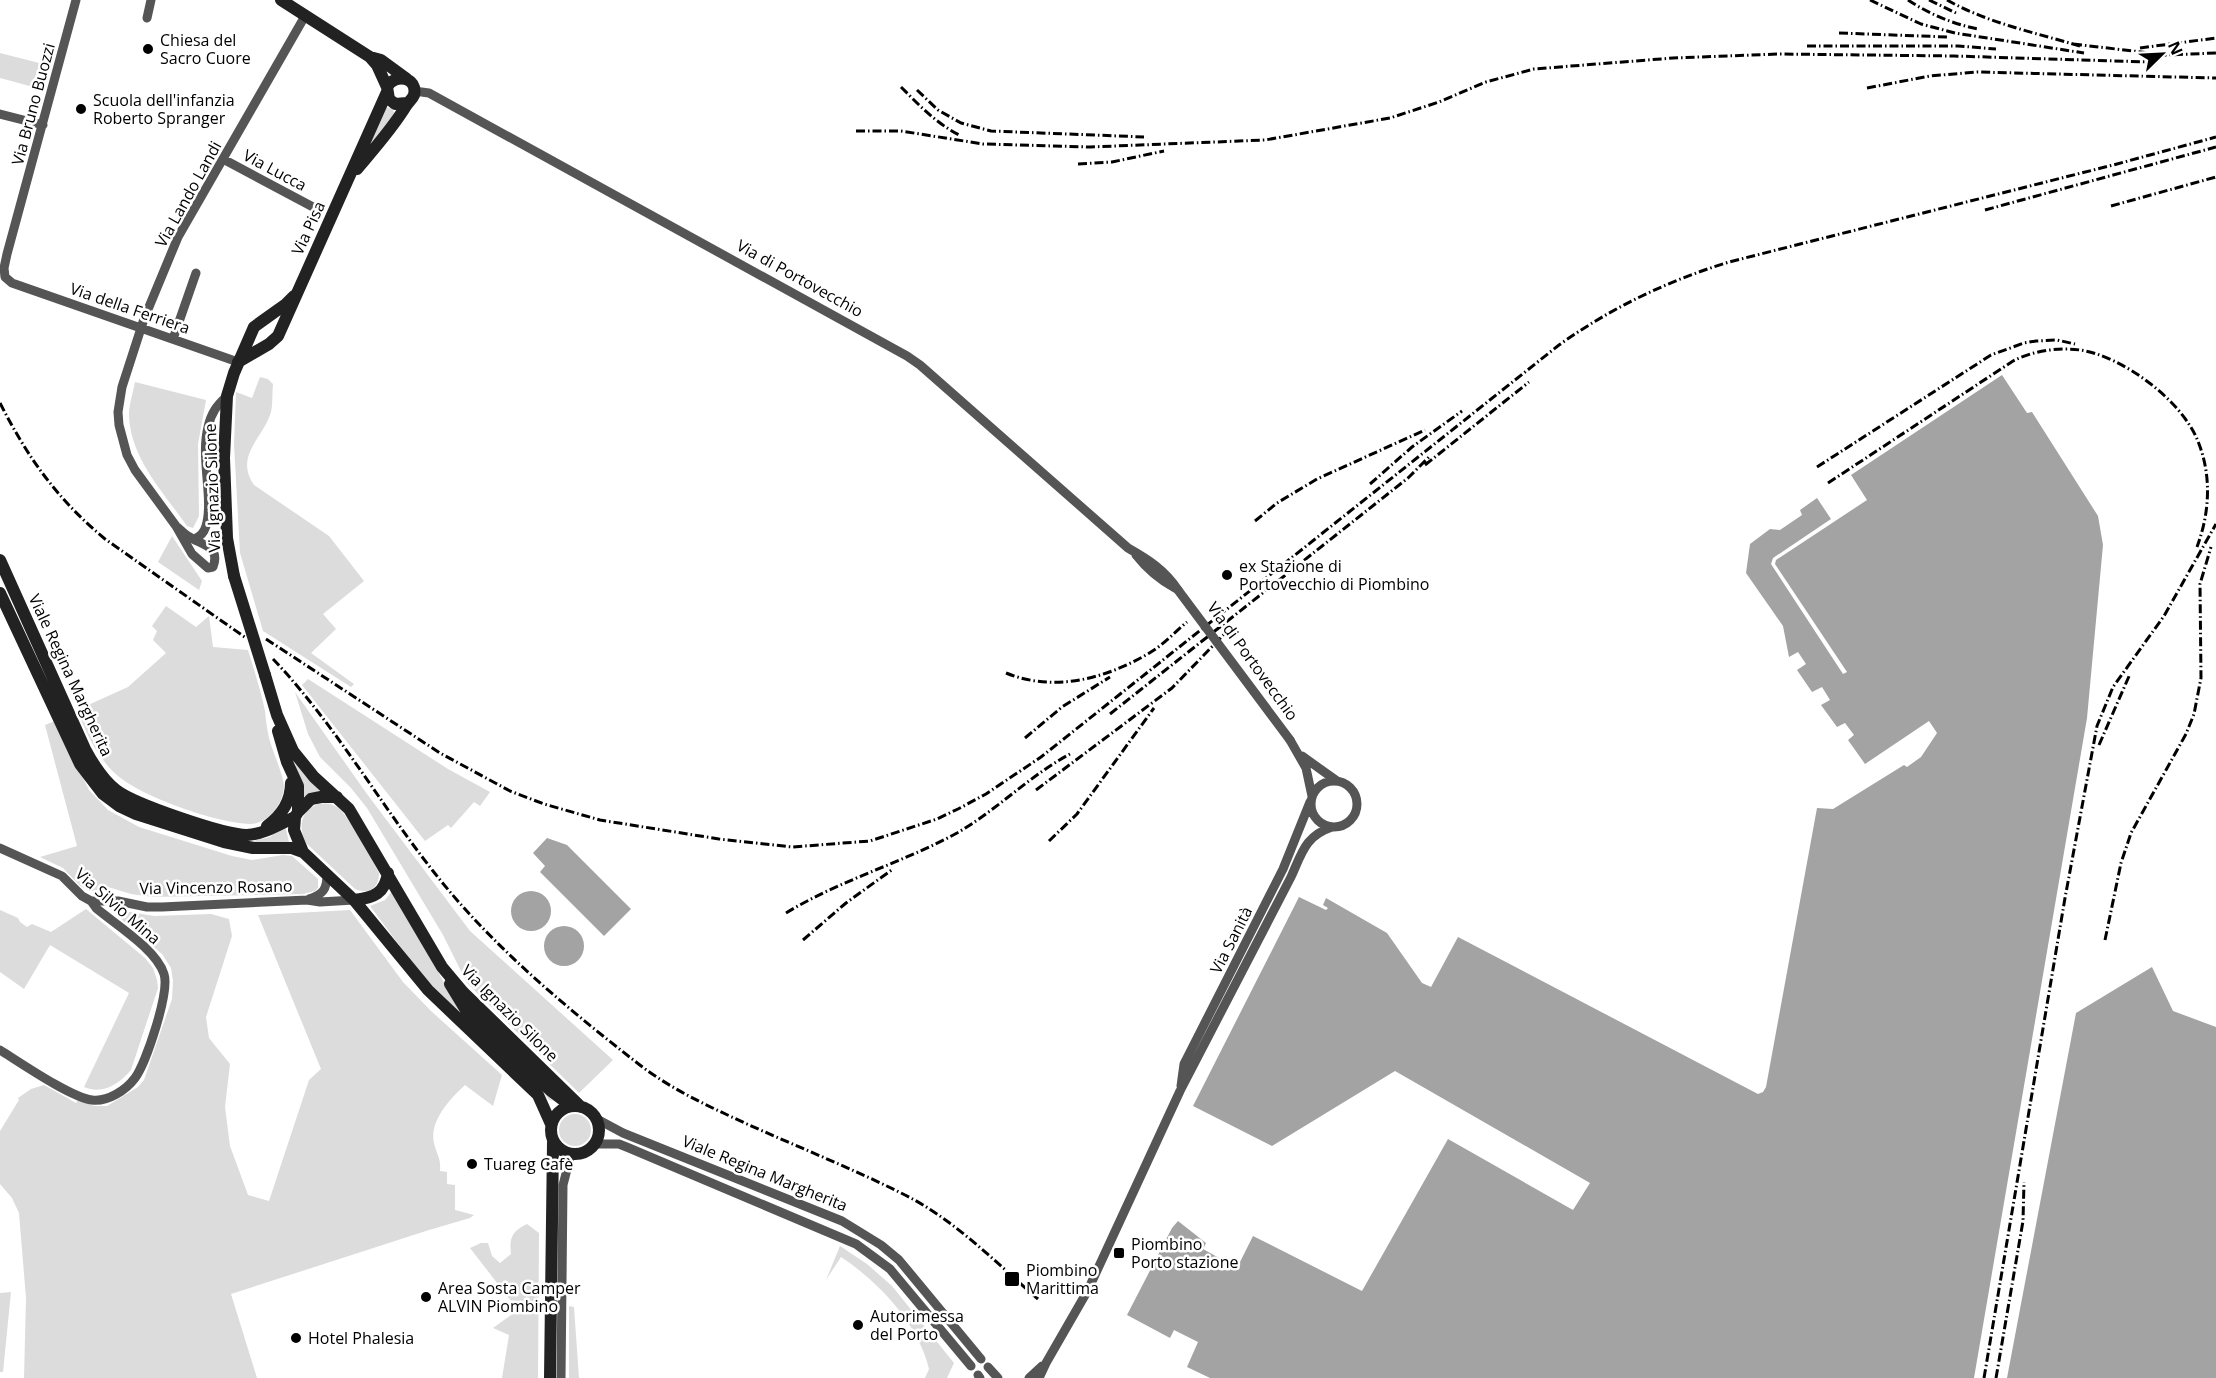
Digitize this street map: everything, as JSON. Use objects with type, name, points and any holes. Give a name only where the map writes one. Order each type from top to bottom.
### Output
[{"type":"main road","points":[[281,0],[370,57],[377,65],[389,99],[395,104],[407,103],[413,96],[413,86],[381,60],[370,57]]},
{"type":"main road","points":[[292,0],[305,16]]},
{"type":"main road","points":[[387,89],[395,79],[407,79]]},
{"type":"main road","name":"Via Pisa","points":[[238,362],[269,344],[278,336],[296,292],[350,178],[387,89]]},
{"type":"main road","name":"Via Pisa","points":[[350,178],[383,139],[407,103]]},
{"type":"main road","name":"Via Pisa","points":[[238,362],[254,327],[286,304],[296,292]]},
{"type":"main road","points":[[267,317],[276,321],[281,330]]},
{"type":"main road","name":"Via Ignazio Silone","points":[[238,362],[227,396],[224,458],[227,538],[234,576],[277,715],[288,740],[299,759],[314,777],[337,797],[358,823],[442,967],[463,992],[576,1107]]},
{"type":"main road","name":"Viale Regina Margherita","points":[[0,560],[80,764],[97,787],[119,806],[155,821],[224,842],[253,848],[292,848],[303,852]]},
{"type":"main road","name":"Viale Regina Margherita","points":[[0,592],[30,641],[85,749],[101,775],[115,789],[145,806],[244,835],[256,833],[296,814],[311,799],[337,797]]},
{"type":"main road","name":"Via Ignazio Silone","points":[[277,715],[279,739],[298,786],[296,837],[303,852]]},
{"type":"main road","points":[[256,833],[277,819],[287,802],[291,785],[287,762]]},
{"type":"main road","points":[[303,852],[354,900],[428,990],[538,1095],[551,1124],[553,1142],[550,1378]]},
{"type":"main road","points":[[354,900],[370,899],[383,890],[388,873]]},
{"type":"main road","points":[[551,1124],[559,1112],[576,1107],[595,1118],[598,1127],[598,1136],[594,1144],[584,1153],[563,1152],[553,1142]]},
{"type":"street","name":"Via Bruno Buozzi","points":[[12,283],[5,277],[7,254],[44,125],[76,0]]},
{"type":"street","points":[[147,18],[151,0]]},
{"type":"street","name":"Via Lando Landi","points":[[176,526],[135,470],[127,455],[118,425],[122,387],[142,328],[178,237],[305,16]]},
{"type":"street","name":"Via di Portovecchio","points":[[414,91],[429,93],[920,365],[1132,550],[1155,574],[1178,590],[1299,754],[1310,780],[1311,799]]},
{"type":"street","points":[[0,114],[44,125]]},
{"type":"street","name":"Via Lucca","points":[[223,159],[313,207]]},
{"type":"street","points":[[0,245],[7,254]]},
{"type":"street","points":[[173,339],[196,273]]},
{"type":"street","name":"Via della Ferriera","points":[[12,283],[238,362]]},
{"type":"street","points":[[194,539],[201,535],[207,523],[205,446],[207,429],[216,406],[227,396]]},
{"type":"street","points":[[176,526],[194,539],[206,544],[213,551],[215,563],[211,569],[197,561],[176,526]]},
{"type":"street","name":"Via di Portovecchio","points":[[1299,754],[1337,781]]},
{"type":"street","points":[[1332,827],[1321,823],[1312,814],[1311,799],[1315,790],[1324,782],[1337,781]]},
{"type":"street","name":"Via Sanità","points":[[1046,1363],[1088,1290],[1180,1091],[1304,849],[1315,834],[1344,825],[1356,812],[1357,800],[1352,789],[1337,781]]},
{"type":"street","name":"Via Sanità","points":[[1180,1091],[1184,1064],[1292,849],[1311,799]]},
{"type":"street","name":"Via Silvio Mina","points":[[0,848],[62,876],[82,896],[91,901],[96,908],[148,951],[158,961],[164,975],[164,1002],[136,1077],[116,1094],[93,1100],[74,1093],[0,1050]]},
{"type":"street","name":"Via Vincenzo Rosano","points":[[307,900],[324,891],[327,886],[327,874]]},
{"type":"street","name":"Via Vincenzo Rosano","points":[[91,901],[118,900],[147,907],[354,900]]},
{"type":"street","name":"Viale Regina Margherita","points":[[595,1118],[623,1133],[842,1221],[860,1231],[899,1260],[981,1359]]},
{"type":"street","name":"Viale Regina Margherita","points":[[594,1144],[619,1144],[856,1244],[890,1269],[971,1366]]},
{"type":"street","points":[[561,1378],[563,1185],[571,1154]]},
{"type":"street","points":[[1029,1378],[1046,1363]]},
{"type":"street","points":[[1039,1378],[1046,1363]]},
{"type":"street","points":[[988,1367],[999,1378]]},
{"type":"shaded area","points":[[0,53],[47,65],[41,89],[0,78]]},
{"type":"shaded area","points":[[386,107],[392,109],[395,114],[365,155]]},
{"type":"shaded area","points":[[2002,375],[2027,413],[2032,412],[2098,516],[2103,545],[2087,718],[1974,1378],[1210,1378],[1187,1367],[1198,1342],[1174,1330],[1170,1338],[1127,1315],[1172,1228],[1178,1221],[1206,1243],[1203,1249],[1237,1268],[1253,1236],[1362,1291],[1448,1139],[1573,1210],[1590,1183],[1395,1071],[1272,1146],[1193,1106],[1299,897],[1326,910],[1328,908],[1323,905],[1326,898],[1387,933],[1422,983],[1431,987],[1458,937],[1758,1094],[1763,1092],[1766,1087],[1817,808],[1833,809],[1904,765],[1907,767],[1921,757],[1937,733],[1929,721],[1865,764],[1848,740],[1854,735],[1845,723],[1837,727],[1821,705],[1830,700],[1822,687],[1812,692],[1797,670],[1806,664],[1798,652],[1789,657],[1783,626],[1746,573],[1750,544],[1770,529],[1780,530],[1802,515],[1800,510],[1817,498],[1831,519],[1773,558],[1771,564],[1843,674],[1847,672],[1775,564],[1776,560],[1867,500],[1851,475]]},
{"type":"shaded area","points":[[260,377],[268,379],[273,384],[272,402],[267,422],[248,456],[247,465],[254,485],[329,536],[364,581],[323,614],[336,629],[311,653],[354,684],[351,687],[263,631],[240,553],[234,444],[236,392],[252,398]]},
{"type":"shaded area","points":[[135,382],[206,400],[198,444],[199,516],[193,528],[187,526],[159,488],[135,446],[129,415]]},
{"type":"shaded area","points":[[172,536],[202,581],[199,590],[158,562]]},
{"type":"shaded area","points":[[166,606],[196,627],[209,616],[213,647],[248,650],[263,703],[269,738],[284,787],[278,806],[263,821],[250,824],[219,819],[181,808],[144,792],[129,784],[111,769],[98,754],[85,728],[77,710],[128,687],[166,653],[153,640],[157,631],[152,626]]},
{"type":"shaded area","points":[[308,679],[448,769],[490,792],[480,806],[474,802],[451,828],[448,825],[425,841],[302,685]]},
{"type":"shaded area","points":[[295,692],[367,794],[470,931],[613,1060],[579,1093],[467,983],[443,935],[367,808],[320,757],[308,734]]},
{"type":"shaded area","points":[[55,721],[89,790],[108,810],[139,827],[232,856],[252,860],[283,855],[292,856],[318,879],[318,888],[303,894],[153,897],[131,894],[108,887],[92,891],[80,886],[63,868],[40,857],[77,846],[45,725]]},
{"type":"shaded area","points":[[296,764],[320,791],[303,797],[294,767]]},
{"type":"shaded area","points":[[318,804],[337,807],[366,848],[379,873],[377,883],[369,891],[355,889],[306,843],[302,831],[302,820],[307,811]]},
{"type":"shaded area","points":[[285,825],[289,842],[245,843],[270,837]]},
{"type":"shaded area","points":[[547,838],[567,845],[631,909],[604,936],[540,872],[545,866],[533,853]]},
{"type":"shaded area","points":[[392,891],[457,1005],[541,1089],[423,977],[370,906],[385,900]]},
{"type":"shaded area","points":[[531,891],[545,897],[551,911],[545,925],[531,931],[517,925],[511,911],[517,897]]},
{"type":"shaded area","points":[[86,909],[145,958],[153,968],[158,988],[131,1070],[116,1084],[98,1090],[84,1087],[129,993],[50,945],[24,989],[0,972],[0,910],[18,918],[27,927],[32,924],[51,932]]},
{"type":"shaded area","points":[[118,910],[154,916],[211,914],[229,919],[232,936],[206,1017],[209,1038],[230,1064],[225,1107],[230,1146],[248,1195],[269,1201],[309,1080],[321,1069],[258,915],[350,910],[403,982],[431,1011],[502,1075],[493,1106],[465,1085],[442,1111],[433,1135],[440,1171],[447,1172],[447,1184],[455,1185],[455,1210],[474,1215],[231,1294],[257,1378],[24,1378],[26,1298],[19,1213],[12,1198],[0,1184],[0,1131],[19,1100],[18,1098],[31,1089],[44,1085],[76,1103],[79,1098],[94,1106],[107,1106],[138,1087],[144,1080],[172,999],[173,981],[171,968],[162,954],[119,917]]},
{"type":"shaded area","points":[[564,926],[572,927],[578,932],[583,938],[583,954],[578,960],[572,965],[564,966],[556,965],[550,960],[545,954],[544,946],[545,938],[550,932],[556,927]]},
{"type":"shaded area","points":[[2152,967],[2173,1011],[2216,1027],[2216,1378],[2007,1378],[2076,1013]]},
{"type":"shaded area","points":[[575,1114],[586,1119],[591,1130],[586,1141],[575,1146],[564,1141],[559,1130],[564,1119]]},
{"type":"shaded area","points":[[527,1224],[539,1233],[538,1378],[502,1378],[509,1335],[493,1328],[518,1310],[470,1248],[481,1243],[488,1243],[492,1256],[500,1263],[511,1254],[511,1239],[515,1232]]},
{"type":"shaded area","points":[[840,1246],[867,1264],[892,1286],[954,1363],[947,1378],[925,1378],[929,1369],[924,1353],[907,1321],[883,1292],[855,1267],[841,1257],[826,1280]]},
{"type":"shaded area","points":[[11,1292],[3,1372],[0,1372],[0,1293]]},
{"type":"shaded area","points":[[569,1306],[574,1307],[579,1378],[569,1378]]},
{"type":"railway","points":[[1870,0],[1921,24],[1955,33],[2084,53]]},
{"type":"railway","points":[[1908,0],[1942,18],[1978,29]]},
{"type":"railway","points":[[1929,0],[1956,13]]},
{"type":"railway","points":[[1947,0],[1995,21],[2080,46]]},
{"type":"railway","points":[[1839,33],[1948,37]]},
{"type":"railway","points":[[2140,48],[2216,38]]},
{"type":"railway","points":[[2073,44],[2150,53]]},
{"type":"railway","points":[[1807,46],[1958,46],[1996,49]]},
{"type":"railway","points":[[2141,56],[2216,53]]},
{"type":"railway","points":[[856,131],[901,131],[983,144],[1090,147],[1265,140],[1390,118],[1439,102],[1486,82],[1534,69],[1673,58],[1779,54],[2150,62]]},
{"type":"railway","points":[[1867,88],[1930,76],[1977,72],[2216,78]]},
{"type":"railway","points":[[901,87],[936,120],[961,136]]},
{"type":"railway","points":[[917,90],[938,110],[961,123],[991,131],[1144,137]]},
{"type":"railway","points":[[266,639],[440,753],[510,791],[544,804],[600,820],[719,839],[792,847],[870,841],[937,819],[958,809],[986,794],[1041,757],[1559,345],[1619,307],[1662,287],[1729,262],[2216,137]]},
{"type":"railway","points":[[1985,210],[2216,147]]},
{"type":"railway","points":[[1078,164],[1112,162],[1164,151]]},
{"type":"railway","points":[[2111,206],[2216,177]]},
{"type":"railway","points":[[1817,467],[1991,355],[2036,341],[2057,340],[2075,344]]},
{"type":"railway","points":[[1828,483],[2013,361],[2045,351],[2080,350],[2114,361],[2131,370],[2164,395],[2189,424],[2202,452],[2208,493],[2205,520],[2197,547]]},
{"type":"railway","points":[[1425,465],[1529,382]]},
{"type":"railway","points":[[0,403],[33,460],[72,509],[105,539],[246,638]]},
{"type":"railway","points":[[1370,484],[1412,447],[1462,411]]},
{"type":"railway","points":[[1255,521],[1277,503],[1317,479],[1425,430]]},
{"type":"railway","points":[[1110,714],[1408,478],[1430,456]]},
{"type":"railway","points":[[1984,1378],[2065,898],[2097,726],[2113,687],[2164,616],[2216,524]]},
{"type":"railway","points":[[2105,940],[2121,863],[2131,833],[2186,734],[2194,714],[2201,678],[2200,584],[2211,547]]},
{"type":"railway","points":[[1006,673],[1043,682],[1081,680],[1099,675],[1151,652],[1187,622]]},
{"type":"railway","points":[[1036,790],[1172,688],[1234,624]]},
{"type":"railway","points":[[273,659],[316,709],[413,844],[455,898],[478,924],[528,972],[582,1018],[662,1081],[747,1124],[920,1203],[972,1241],[1038,1299]]},
{"type":"railway","points":[[2099,745],[2130,674]]},
{"type":"railway","points":[[1025,738],[1062,707],[1110,677]]},
{"type":"railway","points":[[1049,841],[1077,814],[1154,708]]},
{"type":"railway","points":[[786,913],[828,891],[915,854],[957,833],[1041,772],[1070,754]]},
{"type":"railway","points":[[803,940],[846,903],[893,869]]},
{"type":"railway","points":[[1996,1378],[2023,1221],[2024,1182]]},
{"type":"place","name":"Chiesa del Sacro Cuore","points":[[148,49]]},
{"type":"place","name":"Scuola dell'infanzia Roberto Spranger","points":[[81,109]]},
{"type":"place","name":"ex Stazione di Portovecchio di Piombino","points":[[1227,575]]},
{"type":"place","name":"Tuareg Cafè","points":[[472,1164]]},
{"type":"place","name":"Piombino Porto stazione","points":[[1119,1253]]},
{"type":"place","name":"Piombino Marittima","points":[[1012,1279]]},
{"type":"place","name":"Area Sosta Camper ALVIN Piombino","points":[[426,1297]]},
{"type":"place","name":"Autorimessa del Porto","points":[[858,1325]]},
{"type":"place","name":"Hotel Phalesia","points":[[296,1338]]}]
